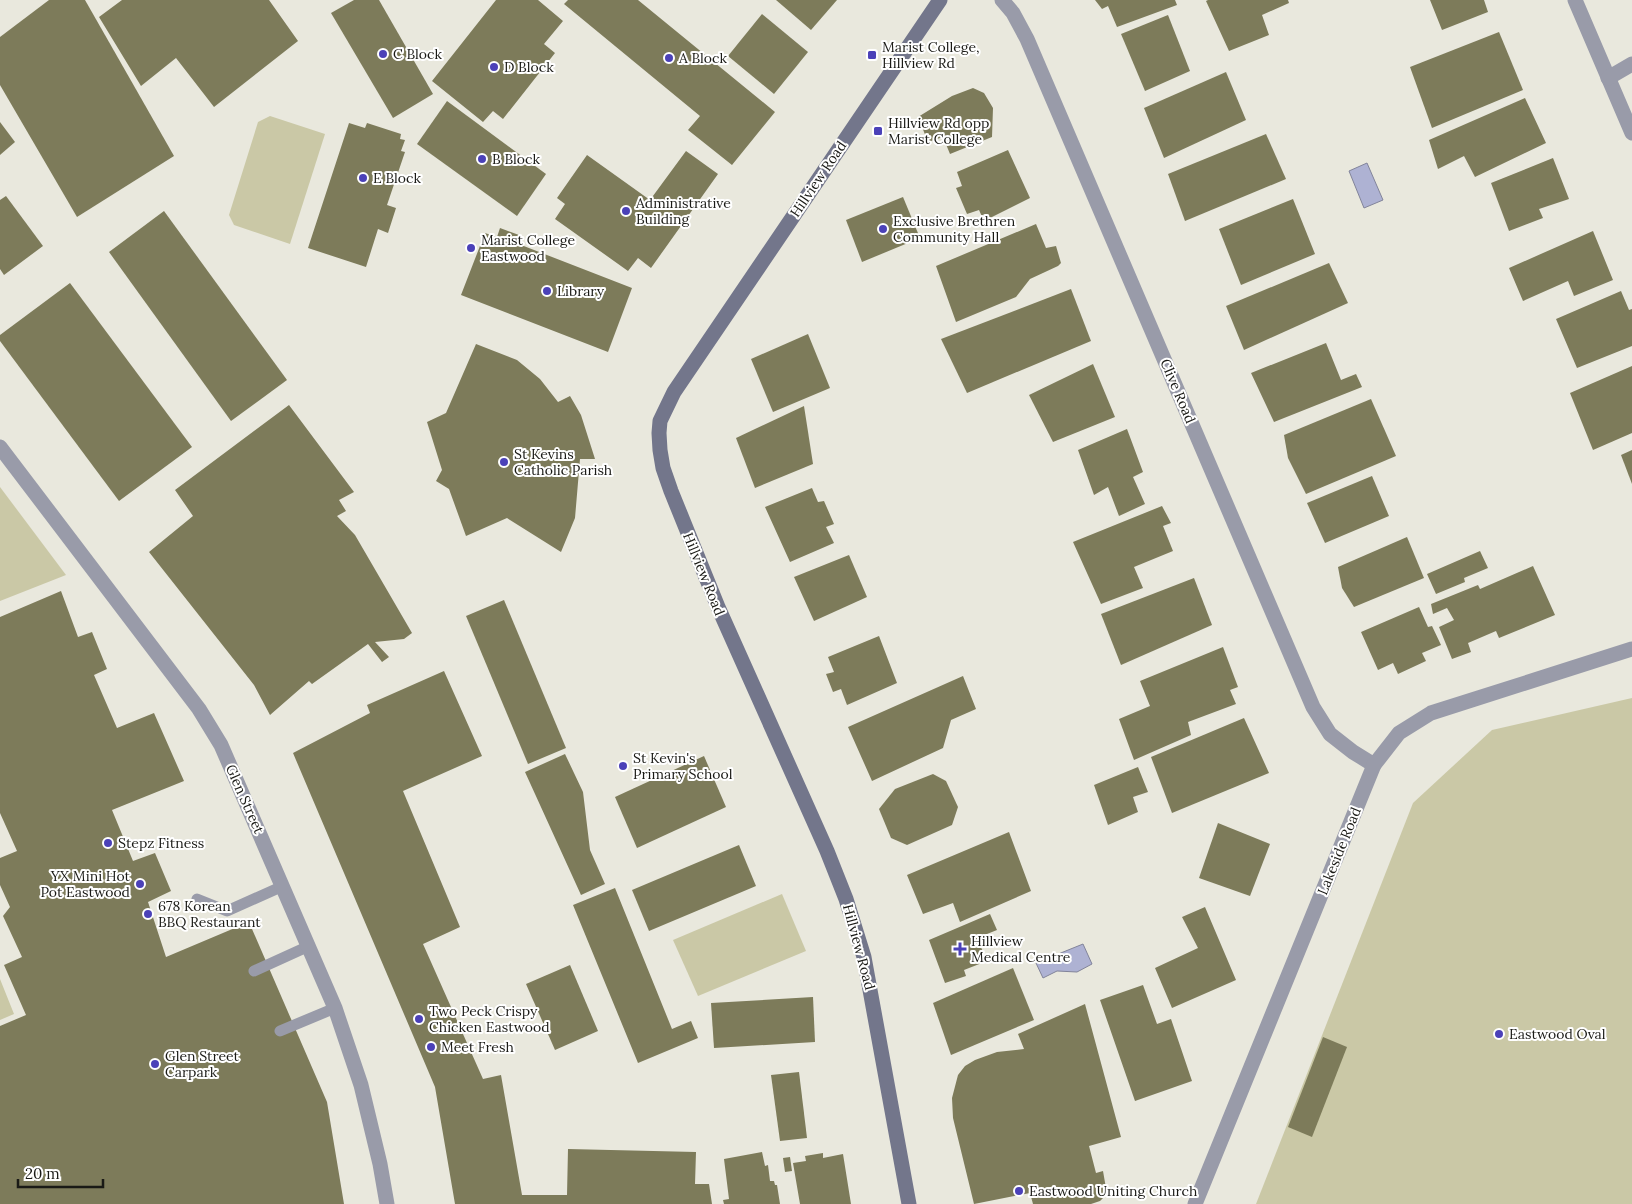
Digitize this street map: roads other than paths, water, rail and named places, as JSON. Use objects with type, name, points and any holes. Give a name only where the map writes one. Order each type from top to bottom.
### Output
[{"type":"street","name":"Hillview Road","points":[[909,1204],[866,966],[846,899],[827,851],[718,608],[670,491],[660,450],[659,433],[660,421],[674,392],[940,0]]},
{"type":"street","name":"Clive Road","points":[[1002,0],[1013,13],[1027,39],[1313,707],[1330,734],[1374,765]]},
{"type":"street","points":[[1575,0],[1632,133]]},
{"type":"street","points":[[1608,78],[1632,64]]},
{"type":"street","name":"Glen Street","points":[[0,447],[199,709],[221,745],[336,1008],[361,1085],[388,1204]]},
{"type":"street","name":"Lakeside Road","points":[[1195,1204],[1374,765],[1398,733],[1431,713],[1632,649]]},
{"type":"lane","points":[[197,899],[227,911],[284,886]]},
{"type":"lane","points":[[254,971],[309,946]]},
{"type":"lane","points":[[280,1030],[336,1008]]},
{"type":"water","points":[[1367,163],[1383,200],[1364,208],[1349,171]]},
{"type":"water","points":[[1083,944],[1092,964],[1077,972],[1057,971],[1043,978],[1036,963]]},
{"type":"place","name":"C Block","points":[[383,54]]},
{"type":"place","name":"Marist College, Hillview Rd","points":[[872,55]]},
{"type":"place","name":"A Block","points":[[669,58]]},
{"type":"place","name":"D Block","points":[[494,67]]},
{"type":"place","name":"Hillview Rd opp Marist College","points":[[878,131]]},
{"type":"place","name":"B Block","points":[[482,159]]},
{"type":"place","name":"E Block","points":[[363,178]]},
{"type":"place","name":"Administrative Building","points":[[626,211]]},
{"type":"place","name":"Exclusive Brethren Community Hall","points":[[883,229]]},
{"type":"place","name":"Marist College Eastwood","points":[[471,248]]},
{"type":"place","name":"Library","points":[[547,291]]},
{"type":"place","name":"St Kevins Catholic Parish","points":[[504,462]]},
{"type":"place","name":"St Kevin's Primary School","points":[[623,766]]},
{"type":"place","name":"Stepz Fitness","points":[[108,843]]},
{"type":"place","name":"YX Mini Hot Pot Eastwood","points":[[140,884]]},
{"type":"place","name":"678 Korean BBQ Restaurant","points":[[148,914]]},
{"type":"place","name":"Hillview Medical Centre","points":[[960,949]]},
{"type":"place","name":"Two Peck Crispy Chicken Eastwood","points":[[419,1019]]},
{"type":"place","name":"Eastwood Oval","points":[[1499,1034]]},
{"type":"place","name":"Meet Fresh","points":[[431,1047]]},
{"type":"place","name":"Glen Street Carpark","points":[[155,1064]]},
{"type":"place","name":"Eastwood Uniting Church","points":[[1019,1191]]}]
